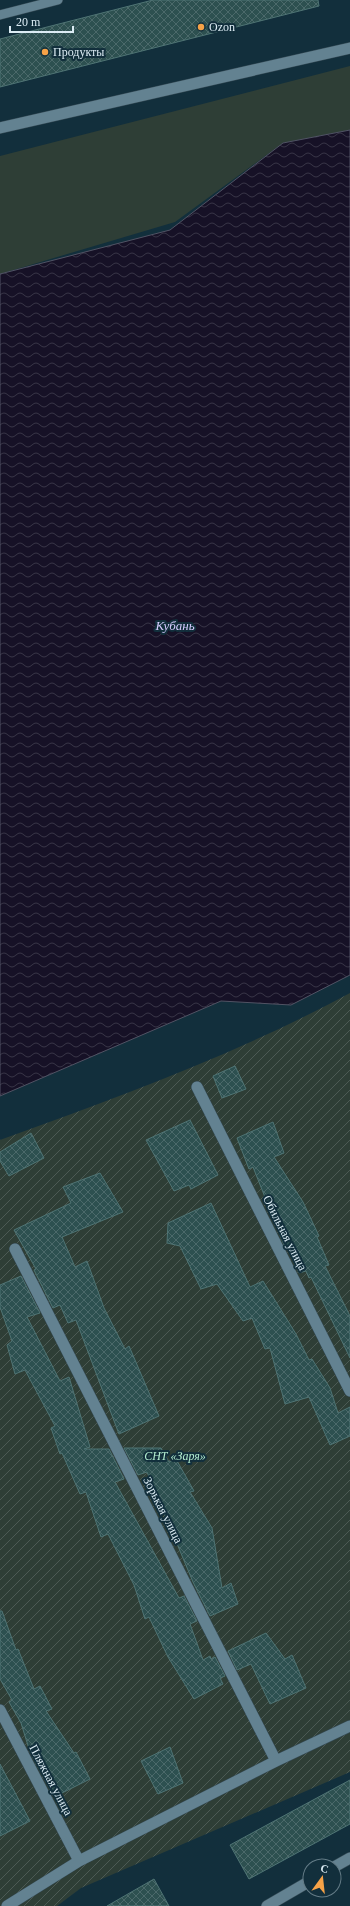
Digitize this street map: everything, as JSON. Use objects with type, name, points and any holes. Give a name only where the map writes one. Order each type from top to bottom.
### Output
[{"type":"street","points":[[0,128],[350,48]]},
{"type":"street","name":"Обильная улица","points":[[197,1087],[350,1391]]},
{"type":"street","name":"Зорькая улица","points":[[15,1249],[276,1761]]},
{"type":"street","name":"Пляжная улица","points":[[0,1710],[79,1861]]},
{"type":"street","points":[[8,1906],[79,1861],[276,1761],[350,1726]]},
{"type":"street","points":[[267,1906],[302,1886]]},
{"type":"lane","points":[[0,15],[58,0]]},
{"type":"green space","points":[[350,66],[350,130],[283,143],[175,222],[0,274],[0,156]]},
{"type":"green space","name":"СНТ «Заря»","points":[[350,993],[350,1772],[81,1888],[57,1906],[0,1906],[0,1140],[134,1090],[222,1055],[308,1015]]},
{"type":"water","name":"Кубань","points":[[350,130],[350,975],[291,1005],[221,1001],[0,1096],[0,274],[170,230],[283,143]]},
{"type":"building","points":[[153,0],[318,0],[319,6],[0,87],[0,39]]},
{"type":"building","points":[[235,1066],[246,1089],[222,1098],[213,1076]]},
{"type":"building","points":[[190,1120],[218,1175],[191,1189],[189,1185],[174,1191],[146,1140]]},
{"type":"building","points":[[273,1122],[284,1153],[274,1157],[303,1202],[319,1236],[317,1237],[329,1265],[325,1266],[350,1316],[350,1358],[311,1277],[309,1278],[306,1271],[299,1273],[288,1248],[284,1245],[253,1167],[249,1169],[237,1138]]},
{"type":"building","points":[[31,1133],[44,1158],[9,1176],[0,1161],[0,1152]]},
{"type":"building","points":[[100,1173],[123,1212],[62,1237],[75,1267],[87,1261],[104,1308],[125,1349],[129,1346],[159,1416],[119,1434],[76,1320],[68,1323],[60,1305],[53,1308],[34,1270],[36,1269],[14,1230],[71,1203],[63,1187]]},
{"type":"building","points":[[211,1203],[250,1287],[263,1281],[296,1334],[309,1360],[312,1359],[330,1388],[338,1413],[350,1407],[350,1436],[330,1445],[309,1397],[285,1404],[270,1348],[265,1349],[252,1318],[243,1321],[217,1284],[201,1289],[180,1246],[167,1243],[168,1223]]},
{"type":"building","points":[[21,1276],[40,1313],[27,1317],[60,1381],[69,1377],[90,1447],[84,1449],[109,1449],[124,1479],[115,1482],[179,1598],[184,1596],[197,1621],[190,1624],[203,1660],[210,1656],[211,1659],[215,1657],[225,1676],[220,1678],[223,1684],[194,1699],[168,1657],[149,1617],[145,1619],[134,1585],[108,1534],[101,1537],[86,1492],[80,1494],[62,1453],[60,1454],[51,1428],[55,1426],[25,1370],[15,1374],[7,1345],[12,1341],[0,1307],[0,1285]]},
{"type":"building","points":[[124,1448],[161,1448],[169,1462],[176,1459],[194,1491],[190,1492],[212,1528],[222,1588],[231,1583],[238,1604],[210,1616],[193,1582],[147,1472],[138,1475]]},
{"type":"building","points":[[0,1611],[2,1611],[16,1650],[18,1649],[34,1689],[40,1686],[52,1709],[46,1711],[74,1753],[76,1752],[90,1779],[54,1797],[30,1752],[21,1723],[9,1702],[12,1700],[0,1679]]},
{"type":"building","points":[[266,1633],[285,1659],[292,1655],[306,1688],[270,1704],[251,1664],[237,1670],[228,1651]]},
{"type":"building","points":[[170,1747],[183,1783],[158,1794],[141,1761]]},
{"type":"building","points":[[0,1764],[30,1821],[0,1836]]},
{"type":"building","points":[[350,1780],[350,1824],[249,1879],[230,1845]]},
{"type":"building","points":[[154,1879],[169,1906],[107,1906]]},
{"type":"place","name":"Ozon","points":[[201,27]]},
{"type":"place","name":"Продукты","points":[[45,52]]}]
